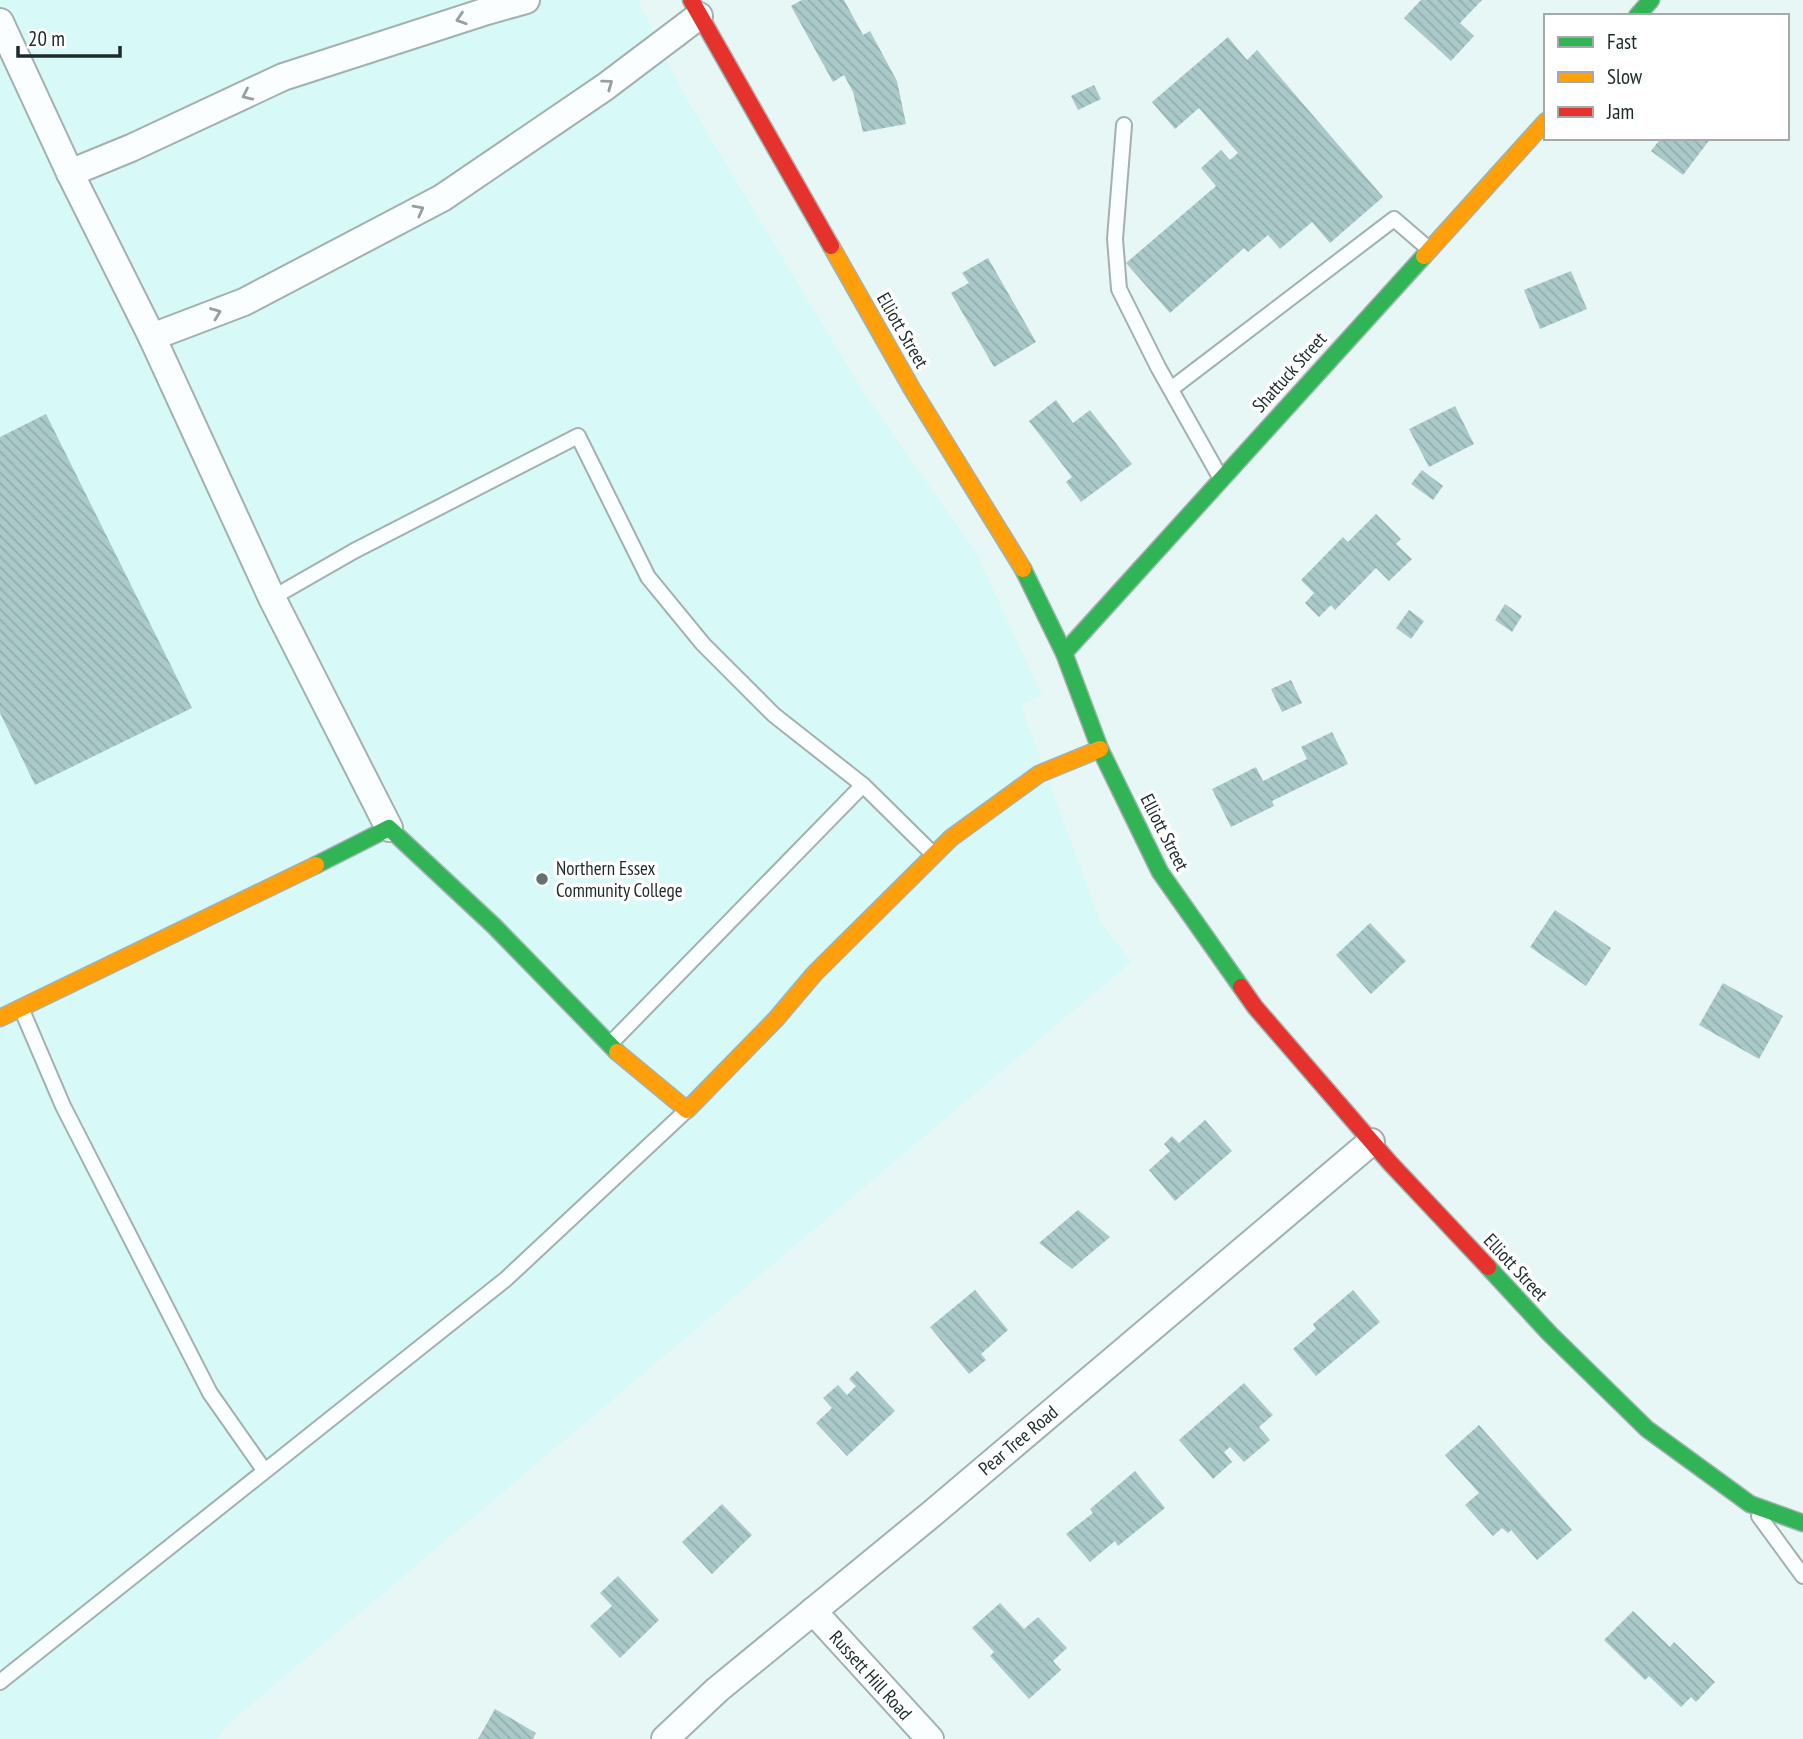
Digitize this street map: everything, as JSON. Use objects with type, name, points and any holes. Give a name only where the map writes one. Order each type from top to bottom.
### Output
[{"type":"street","points":[[70,173],[131,148],[283,77],[526,0]]},
{"type":"street","points":[[1639,14],[1651,0]]},
{"type":"street","points":[[152,337],[244,302],[442,198],[605,87],[695,8]]},
{"type":"street","name":"Elliott Street","points":[[695,8],[912,389],[1025,570],[1064,653],[1100,749],[1160,872],[1255,1007],[1371,1142],[1549,1333],[1647,1429],[1750,1504],[1803,1522]]},
{"type":"street","points":[[0,22],[70,173],[152,337],[272,598],[389,828],[494,926],[609,1045],[687,1110],[776,1019],[815,972],[951,838],[1039,774],[1100,749]]},
{"type":"street","name":"Shattuck Street","points":[[1064,653],[1544,123]]},
{"type":"street","points":[[0,1018],[248,900],[389,828]]},
{"type":"street","name":"Pear Tree Road","points":[[665,1739],[717,1690],[1371,1142]]},
{"type":"street","name":"Russett Hill Road","points":[[813,1611],[930,1739]]},
{"type":"lane","points":[[1124,125],[1115,239],[1119,289],[1221,478]]},
{"type":"lane","points":[[1171,389],[1394,219],[1430,250]]},
{"type":"lane","points":[[272,598],[354,551],[578,436],[648,577],[703,644],[774,715],[863,785],[933,855]]},
{"type":"lane","points":[[609,1045],[863,785]]},
{"type":"lane","points":[[21,1008],[63,1106],[210,1393],[264,1470]]},
{"type":"lane","points":[[0,1682],[506,1279],[687,1110]]},
{"type":"lane","points":[[1750,1504],[1803,1576]]},
{"type":"shaded area","name":"Northern Essex Community College","points":[[0,0],[638,0],[684,94],[862,390],[976,552],[1042,695],[1021,705],[1100,921],[1131,962],[227,1725],[218,1739],[0,1739]]},
{"type":"building","points":[[802,0],[844,0],[863,35],[870,31],[897,81],[906,124],[863,132],[853,92],[844,75],[833,82],[791,6]]},
{"type":"building","points":[[1421,0],[1482,0],[1460,23],[1474,36],[1451,61],[1404,18]]},
{"type":"building","points":[[1228,37],[1247,60],[1257,50],[1383,197],[1330,243],[1312,222],[1280,249],[1268,235],[1248,252],[1244,248],[1170,313],[1126,263],[1216,186],[1201,168],[1221,150],[1230,160],[1238,153],[1199,108],[1175,129],[1152,102]]},
{"type":"building","points":[[1094,85],[1101,99],[1078,110],[1071,96]]},
{"type":"building","points":[[1659,140],[1709,140],[1683,175],[1651,151]]},
{"type":"building","points":[[988,258],[1036,342],[994,367],[951,293],[969,283],[962,273]]},
{"type":"building","points":[[1571,271],[1587,309],[1540,329],[1524,290]]},
{"type":"building","points":[[1056,400],[1073,423],[1090,410],[1132,464],[1081,502],[1066,482],[1072,477],[1029,421]]},
{"type":"building","points":[[1455,406],[1474,444],[1429,467],[1409,429]]},
{"type":"building","points":[[46,414],[192,708],[35,785],[0,713],[0,437]]},
{"type":"building","points":[[1422,470],[1443,486],[1433,500],[1411,484]]},
{"type":"building","points":[[1376,514],[1401,539],[1396,544],[1412,559],[1389,581],[1376,568],[1335,610],[1331,605],[1319,617],[1305,603],[1314,593],[1301,580],[1343,537],[1348,542]]},
{"type":"building","points":[[1505,604],[1522,616],[1512,632],[1495,620]]},
{"type":"building","points":[[1409,610],[1424,621],[1411,639],[1396,628]]},
{"type":"building","points":[[1291,680],[1302,703],[1282,712],[1271,689]]},
{"type":"building","points":[[1332,732],[1348,764],[1272,801],[1274,806],[1231,827],[1212,789],[1256,767],[1263,781],[1307,759],[1301,747]]},
{"type":"building","points":[[1555,910],[1611,948],[1586,986],[1530,947]]},
{"type":"building","points":[[1370,923],[1406,961],[1371,994],[1336,955]]},
{"type":"building","points":[[1723,983],[1783,1016],[1759,1059],[1699,1025]]},
{"type":"building","points":[[1205,1120],[1232,1151],[1175,1201],[1149,1170],[1170,1151],[1164,1144],[1172,1136],[1179,1143]]},
{"type":"building","points":[[1078,1210],[1110,1237],[1072,1269],[1039,1243]]},
{"type":"building","points":[[975,1290],[1008,1330],[981,1354],[986,1360],[969,1374],[930,1327]]},
{"type":"building","points":[[1353,1290],[1380,1322],[1316,1376],[1293,1349],[1316,1329],[1313,1324]]},
{"type":"building","points":[[857,1371],[895,1411],[847,1456],[816,1423],[832,1408],[823,1398],[838,1385],[847,1395],[856,1386],[849,1379]]},
{"type":"building","points":[[1244,1383],[1273,1415],[1259,1427],[1270,1440],[1244,1462],[1230,1447],[1224,1452],[1232,1462],[1213,1479],[1179,1440]]},
{"type":"building","points":[[1479,1425],[1572,1530],[1537,1560],[1511,1530],[1508,1533],[1502,1528],[1493,1536],[1465,1505],[1479,1493],[1445,1455]]},
{"type":"building","points":[[1135,1471],[1165,1508],[1118,1546],[1115,1541],[1090,1562],[1066,1534],[1093,1513],[1090,1509]]},
{"type":"building","points":[[722,1504],[752,1535],[712,1574],[682,1542]]},
{"type":"building","points":[[618,1576],[659,1620],[620,1658],[590,1626],[612,1606],[600,1593]]},
{"type":"building","points":[[1000,1603],[1024,1629],[1038,1617],[1067,1648],[1053,1661],[1061,1670],[1029,1699],[990,1656],[994,1652],[972,1628]]},
{"type":"building","points":[[1633,1611],[1670,1647],[1674,1642],[1715,1682],[1696,1702],[1691,1697],[1681,1707],[1649,1676],[1645,1680],[1604,1640]]},
{"type":"building","points":[[495,1709],[536,1733],[533,1739],[478,1739]]},
{"type":"traffic: fast","points":[[1639,14],[1651,0]]},
{"type":"traffic: fast","points":[[1064,653],[1424,256]]},
{"type":"traffic: fast","points":[[1023,569],[1064,653],[1100,749],[1160,872],[1241,987]]},
{"type":"traffic: fast","points":[[316,865],[389,828],[494,926],[617,1052]]},
{"type":"traffic: fast","points":[[1488,1267],[1549,1333],[1647,1429],[1750,1504],[1803,1523]]},
{"type":"traffic: slow","points":[[1424,256],[1544,123]]},
{"type":"traffic: slow","points":[[831,246],[912,389],[1023,569]]},
{"type":"traffic: slow","points":[[617,1052],[687,1110],[776,1019],[815,973],[951,838],[1039,774],[1100,749]]},
{"type":"traffic: slow","points":[[0,1018],[316,865]]},
{"type":"traffic: jam","points":[[691,0],[831,246]]},
{"type":"traffic: jam","points":[[1241,987],[1255,1007],[1390,1163],[1488,1267]]},
{"type":"place","name":"Northern Essex Community College","points":[[542,879]]}]
